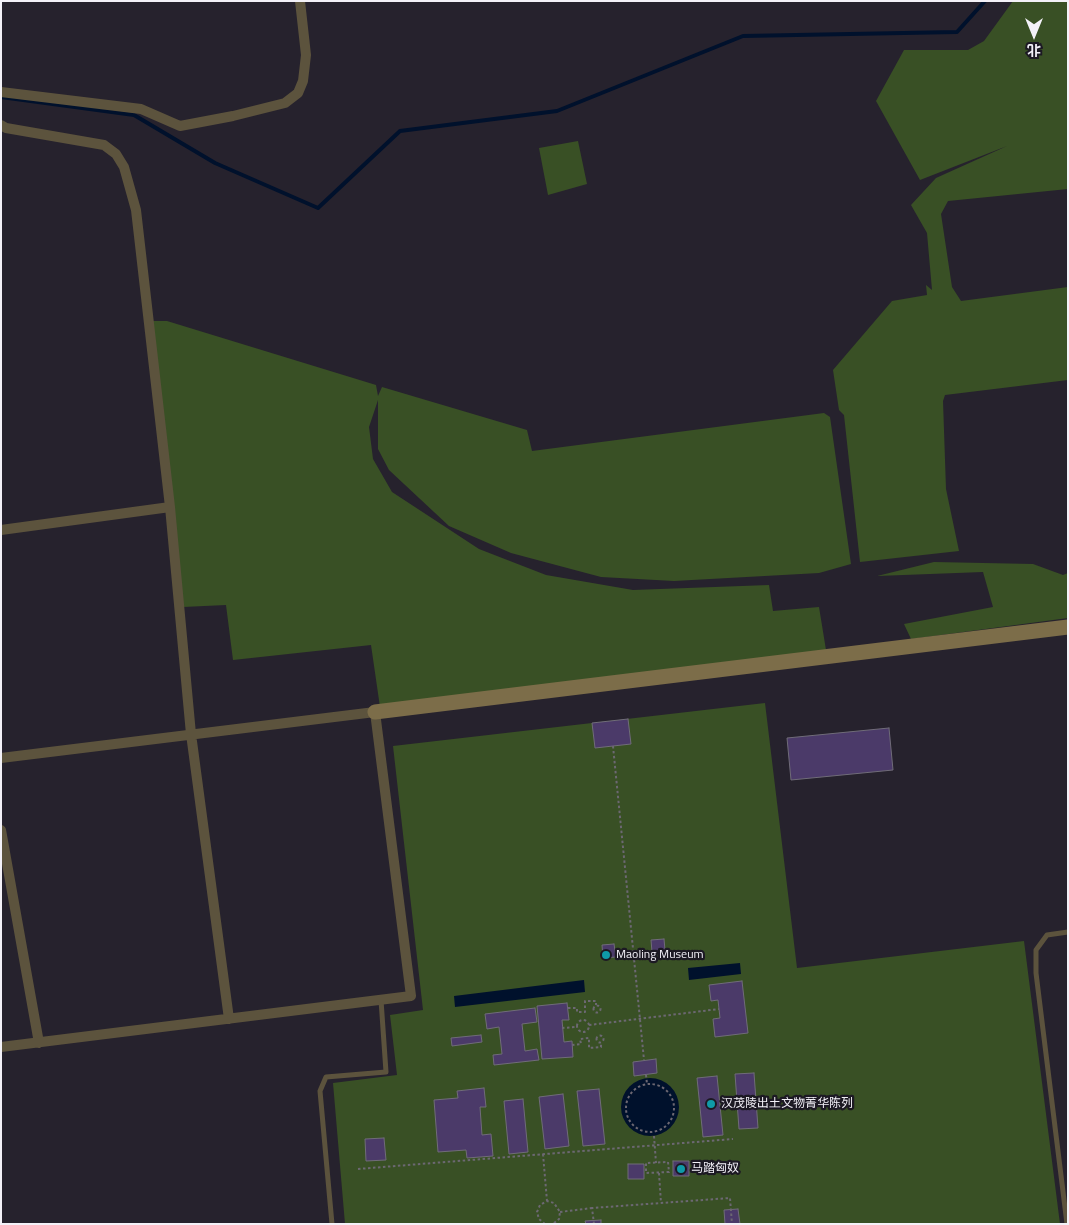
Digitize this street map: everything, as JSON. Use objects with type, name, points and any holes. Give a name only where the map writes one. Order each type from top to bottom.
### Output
[{"type":"main road","points":[[375,712],[1068,627]]},
{"type":"street","points":[[1,92],[141,110],[180,126],[286,103],[298,93],[304,72],[306,55],[300,1]]},
{"type":"street","points":[[1,125],[6,128],[104,145],[116,154],[124,167],[136,210],[170,507],[191,734],[229,1019]]},
{"type":"street","points":[[1,530],[170,507]]},
{"type":"street","points":[[1,758],[375,712],[411,996],[1,1047]]},
{"type":"street","points":[[1,830],[39,1043]]},
{"type":"lane","points":[[1067,1224],[1036,973],[1036,950],[1047,935],[1068,932]]},
{"type":"lane","points":[[332,1224],[320,1091],[326,1077],[386,1072],[381,1000]]},
{"type":"path","points":[[613,746],[644,1060]]},
{"type":"path","points":[[581,1012],[585,1012],[584,1002],[596,1001],[596,1005]]},
{"type":"path","points":[[568,1008],[577,1008],[577,1012],[581,1012]]},
{"type":"path","points":[[589,1025],[718,1009]]},
{"type":"path","points":[[581,1012],[582,1019]]},
{"type":"path","points":[[582,1019],[586,1020],[589,1025]]},
{"type":"path","points":[[576,1027],[578,1021],[582,1019]]},
{"type":"path","points":[[584,1032],[588,1030],[589,1025]]},
{"type":"path","points":[[562,1028],[576,1027],[584,1032]]},
{"type":"path","points":[[584,1032],[584,1039]]},
{"type":"path","points":[[572,1045],[581,1044],[580,1039],[589,1038],[590,1048],[601,1047],[601,1043]]},
{"type":"path","points":[[646,1074],[647,1084]]},
{"type":"path","points":[[647,1084],[662,1087],[668,1091],[674,1106],[671,1121],[666,1127],[651,1133],[643,1132],[636,1128],[626,1115],[628,1099],[632,1092],[638,1087],[647,1084]]},
{"type":"path","points":[[654,1136],[656,1163]]},
{"type":"path","points":[[358,1169],[733,1139]]},
{"type":"path","points":[[543,1154],[547,1202]]},
{"type":"path","points":[[668,1162],[668,1172],[646,1173],[646,1163],[656,1163],[668,1162]]},
{"type":"path","points":[[659,1173],[662,1203]]},
{"type":"path","points":[[560,1212],[730,1198],[732,1224]]},
{"type":"path","points":[[545,1224],[539,1219],[537,1212],[540,1205],[547,1202],[554,1203],[560,1212],[559,1219],[553,1224]]},
{"type":"path","points":[[592,1208],[594,1224]]},
{"type":"green space","points":[[1013,1],[1068,1],[1068,189],[948,201],[941,214],[952,287],[961,301],[1068,287],[1068,380],[945,395],[943,401],[946,489],[959,551],[860,562],[844,415],[839,410],[833,370],[892,301],[927,295],[926,285],[932,290],[927,233],[911,205],[936,178],[1007,146],[920,180],[876,101],[904,50],[968,50],[984,41]]},
{"type":"green space","points":[[578,141],[587,184],[548,195],[539,148]]},
{"type":"green space","points":[[150,321],[167,321],[376,385],[378,396],[382,387],[527,430],[532,451],[824,413],[830,417],[851,564],[819,573],[674,581],[601,577],[511,553],[449,526],[389,470],[378,449],[378,400],[369,427],[373,459],[392,492],[479,549],[546,575],[633,590],[769,585],[773,611],[819,607],[826,650],[380,707],[371,645],[233,660],[226,605],[183,607]]},
{"type":"green space","points":[[934,562],[1033,564],[1063,575],[1068,573],[1068,618],[911,639],[904,624],[993,607],[983,572],[877,576]]},
{"type":"green space","name":"Maoling Museum","points":[[765,703],[797,968],[1024,941],[1060,1224],[345,1224],[333,1083],[397,1075],[390,1015],[423,1010],[393,746]]},
{"type":"water","points":[[740,963],[741,974],[689,980],[688,968]]},
{"type":"water","points":[[584,980],[585,992],[455,1007],[454,996]]},
{"type":"water","points":[[650,1078],[661,1080],[674,1091],[679,1107],[677,1118],[666,1131],[650,1136],[639,1134],[626,1123],[621,1107],[623,1096],[634,1083]]},
{"type":"building","points":[[628,719],[631,744],[595,748],[592,723]]},
{"type":"building","points":[[889,728],[893,770],[791,780],[787,738]]},
{"type":"building","points":[[664,939],[665,950],[652,952],[651,940]]},
{"type":"building","points":[[614,944],[616,957],[603,958],[602,945]]},
{"type":"building","points":[[742,981],[748,1033],[715,1037],[713,1019],[720,1018],[718,1000],[711,1001],[709,985]]},
{"type":"building","points":[[567,1003],[569,1020],[562,1020],[564,1042],[572,1041],[573,1057],[542,1059],[537,1006]]},
{"type":"building","points":[[535,1008],[537,1022],[522,1024],[525,1051],[537,1049],[539,1060],[494,1065],[493,1055],[502,1054],[499,1027],[487,1029],[485,1014]]},
{"type":"building","points":[[481,1035],[482,1042],[452,1046],[451,1038]]},
{"type":"building","points":[[656,1059],[657,1073],[634,1076],[633,1062]]},
{"type":"building","points":[[754,1073],[758,1128],[739,1129],[735,1074]]},
{"type":"building","points":[[717,1076],[723,1135],[703,1137],[697,1078]]},
{"type":"building","points":[[484,1088],[486,1107],[480,1107],[482,1135],[491,1134],[493,1156],[467,1158],[466,1150],[438,1152],[434,1100],[458,1098],[457,1091]]},
{"type":"building","points":[[599,1089],[605,1144],[583,1146],[577,1091]]},
{"type":"building","points":[[563,1094],[569,1146],[545,1149],[539,1097]]},
{"type":"building","points":[[523,1099],[528,1152],[509,1154],[504,1101]]},
{"type":"building","points":[[384,1138],[386,1160],[366,1161],[365,1139]]},
{"type":"building","points":[[673,1161],[689,1161],[689,1176],[673,1176]]},
{"type":"building","points":[[628,1164],[644,1164],[644,1179],[628,1179]]},
{"type":"building","points":[[738,1209],[740,1224],[725,1224],[724,1210]]},
{"type":"building","points":[[601,1220],[601,1224],[586,1224],[585,1221]]},
{"type":"waterway","points":[[1,97],[134,115],[215,163],[318,208],[400,131],[557,111],[743,36],[957,32],[985,1]]},
{"type":"place","name":"Maoling Museum","points":[[606,955]]},
{"type":"place","name":"汉茂陵出土文物菁华陈列","points":[[711,1104]]},
{"type":"place","name":"马踏匈奴","points":[[681,1169]]}]
